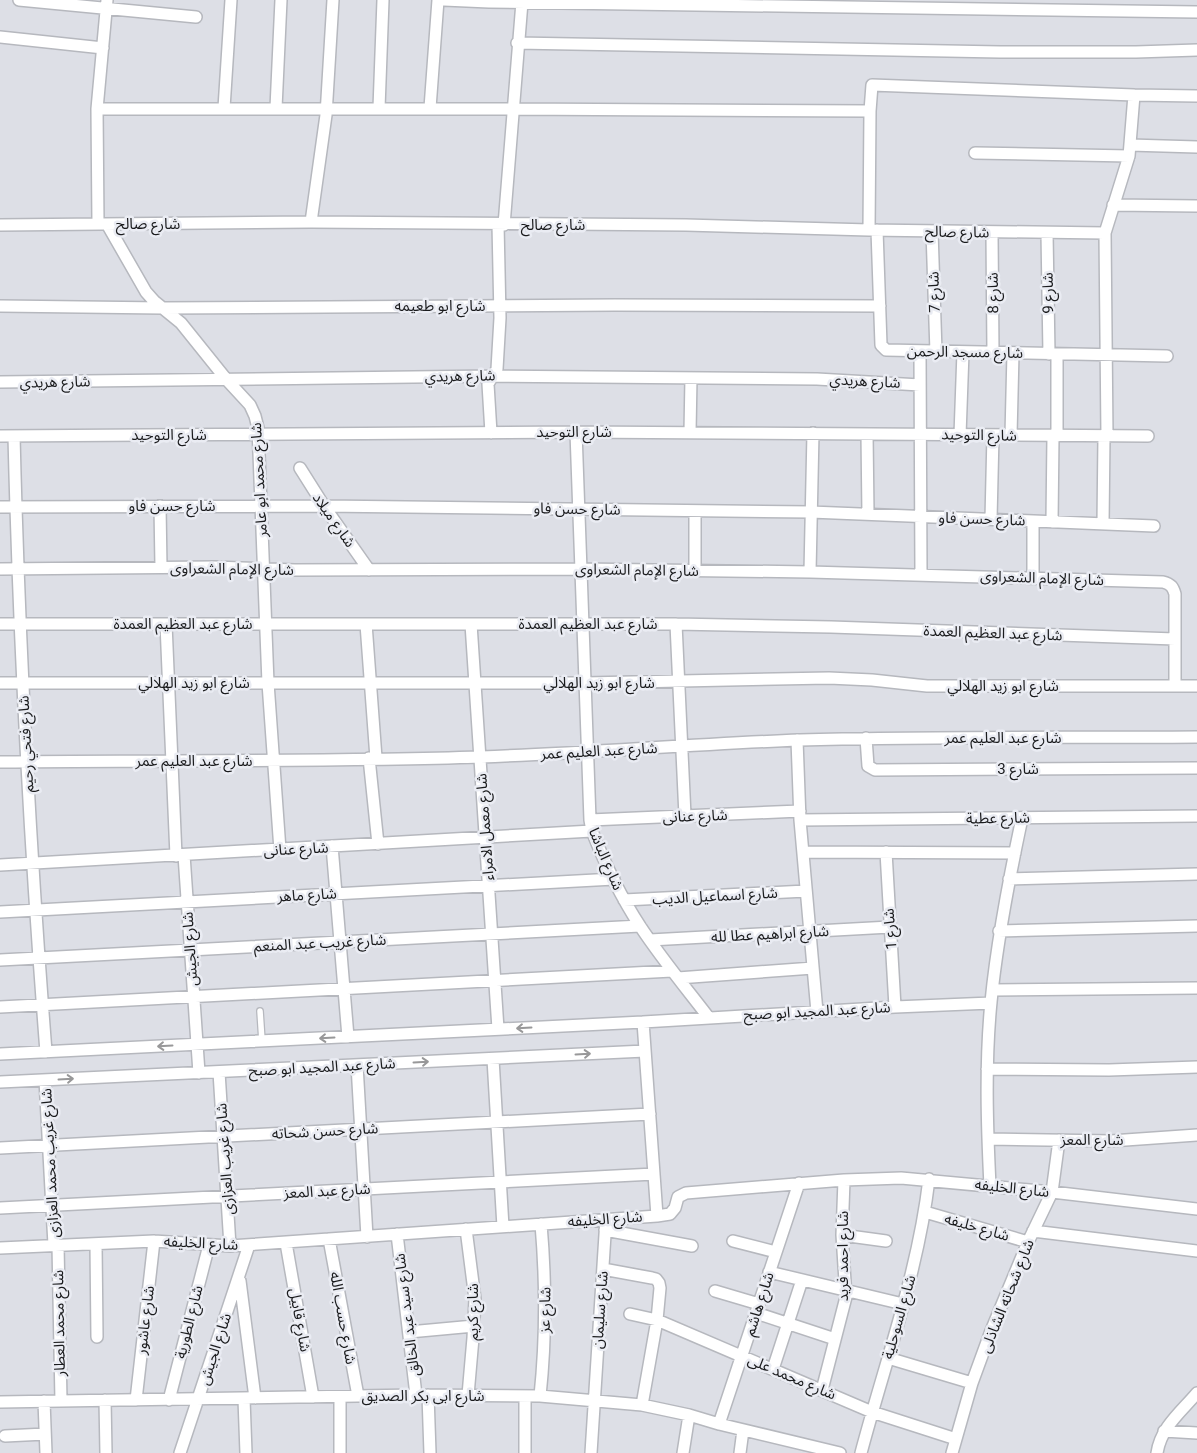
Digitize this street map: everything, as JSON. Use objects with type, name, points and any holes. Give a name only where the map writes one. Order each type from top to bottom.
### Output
[{"type":"street","points":[[19,0],[107,4],[196,17]]},
{"type":"street","points":[[224,108],[231,0]]},
{"type":"street","points":[[276,108],[281,0]]},
{"type":"street","points":[[311,222],[326,108],[333,0]]},
{"type":"street","points":[[379,108],[383,0]]},
{"type":"street","points":[[430,108],[438,0]]},
{"type":"street","points":[[444,0],[990,4],[1197,12]]},
{"type":"street","points":[[491,433],[488,384],[497,369],[501,224],[522,2]]},
{"type":"street","points":[[102,224],[97,109],[107,4]]},
{"type":"street","points":[[0,36],[103,48]]},
{"type":"street","points":[[518,43],[1009,52],[1197,50]]},
{"type":"street","name":"شارع مسجد الرحمن","points":[[1167,356],[920,352],[889,351],[883,348],[881,345],[880,306],[873,230],[871,88],[872,85],[876,84],[1197,96]]},
{"type":"street","points":[[1103,524],[1106,354],[1105,233],[1130,150],[1134,95]]},
{"type":"street","points":[[97,109],[430,108],[870,111]]},
{"type":"street","points":[[975,153],[1197,147]]},
{"type":"street","points":[[1113,205],[1197,206]]},
{"type":"street","name":"شارع صالح","points":[[0,225],[311,222],[686,225],[932,232],[1105,233]]},
{"type":"street","name":"شارع محمد ابو عامر","points":[[102,224],[146,292],[181,323],[253,410],[257,422],[272,761],[280,850]]},
{"type":"street","name":"شارع 7","points":[[932,232],[936,352]]},
{"type":"street","name":"شارع 8","points":[[992,233],[994,353]]},
{"type":"street","name":"شارع 9","points":[[1047,233],[1055,436],[1052,522]]},
{"type":"street","name":"شارع ابو طعيمه","points":[[0,306],[163,308],[615,305],[880,306]]},
{"type":"street","points":[[920,352],[921,575]]},
{"type":"street","points":[[960,435],[963,352]]},
{"type":"street","points":[[1011,435],[1013,353]]},
{"type":"street","name":"شارع هريدي","points":[[0,382],[493,376],[817,378],[920,385]]},
{"type":"street","points":[[690,378],[690,432]]},
{"type":"street","name":"شارع الباشا","points":[[576,432],[591,826],[624,900],[675,975],[709,1018]]},
{"type":"street","name":"شارع التوحيد","points":[[0,436],[690,432],[1148,436]]},
{"type":"street","points":[[810,572],[813,433]]},
{"type":"street","points":[[867,434],[868,514]]},
{"type":"street","points":[[991,519],[993,435]]},
{"type":"street","name":"شارع فتحي رحيم","points":[[14,436],[20,624],[32,863],[46,1052]]},
{"type":"street","name":"شارع ميلاد","points":[[300,468],[369,570]]},
{"type":"street","points":[[160,506],[161,567]]},
{"type":"street","name":"شارع حسن فاو","points":[[0,507],[324,506],[811,512],[1154,526]]},
{"type":"street","points":[[695,511],[695,571]]},
{"type":"street","points":[[1032,578],[1033,521]]},
{"type":"street","name":"شارع الإمام الشعراوى","points":[[0,569],[161,567],[810,572],[1164,582],[1174,588],[1175,594],[1175,686]]},
{"type":"street","name":"شارع عبد العظيم العمدة","points":[[0,624],[676,624],[1175,638]]},
{"type":"street","name":"شارع الجيش","points":[[166,624],[172,760],[180,855],[187,901],[198,1073]]},
{"type":"street","points":[[366,624],[378,844]]},
{"type":"street","name":"شارع معمل الامراء","points":[[471,624],[498,1029]]},
{"type":"street","points":[[676,624],[685,816]]},
{"type":"street","name":"شارع ابو زيد الهلالي","points":[[0,683],[585,683],[829,678],[927,686],[1197,686]]},
{"type":"street","name":"شارع عبد العليم عمر","points":[[0,762],[272,761],[480,757],[866,738],[1197,737]]},
{"type":"street","name":"شارع 3","points":[[866,738],[868,766],[875,770],[1197,768]]},
{"type":"street","points":[[797,740],[800,815],[816,1012]]},
{"type":"street","name":"شارع عنانى","points":[[0,865],[485,838],[685,816],[800,815]]},
{"type":"street","name":"شارع عطية","points":[[800,815],[1022,818],[1197,816]]},
{"type":"street","points":[[990,1186],[987,1069],[991,1003],[1000,932],[1022,818]]},
{"type":"street","points":[[332,846],[348,1037]]},
{"type":"street","points":[[803,852],[1014,853]]},
{"type":"street","name":"شارع 1","points":[[886,852],[895,1006]]},
{"type":"street","points":[[1009,879],[1197,874]]},
{"type":"street","name":"شارع ماهر","points":[[0,912],[614,879]]},
{"type":"street","name":"شارع اسماعيل الديب","points":[[624,900],[806,891]]},
{"type":"street","name":"شارع غريب عبد المنعم","points":[[0,960],[640,926]]},
{"type":"street","points":[[1000,932],[1197,926]]},
{"type":"street","name":"شارع ابراهيم عطا لله","points":[[650,940],[890,927]]},
{"type":"street","points":[[0,1007],[495,980],[675,975],[813,968]]},
{"type":"street","points":[[993,990],[1197,988]]},
{"type":"street","name":"شارع عبد المجيد ابو صبح","points":[[0,1054],[643,1022],[895,1006],[991,1003]]},
{"type":"street","points":[[643,1022],[657,1216]]},
{"type":"street","name":"شارع عبد المجيد ابو صبح","points":[[0,1082],[645,1052]]},
{"type":"street","points":[[493,1059],[503,1227]]},
{"type":"street","points":[[357,1065],[367,1236]]},
{"type":"street","points":[[987,1069],[1109,1070],[1197,1067]]},
{"type":"street","name":"شارع غريب العزازى","points":[[219,1072],[230,1246]]},
{"type":"street","name":"شارع غريب محمد العزازى","points":[[45,1080],[56,1245]]},
{"type":"street","name":"شارع حسن شحاته","points":[[0,1148],[650,1114]]},
{"type":"street","name":"شارع المعز","points":[[988,1139],[1112,1140],[1197,1135]]},
{"type":"street","name":"شارع شحاته الشاذلى","points":[[952,1453],[972,1383],[991,1331],[1052,1192],[1059,1140]]},
{"type":"street","name":"شارع عبد المعز","points":[[0,1208],[654,1174]]},
{"type":"street","name":"شارع الخليفه","points":[[0,1248],[154,1241],[230,1246],[541,1224],[606,1224],[670,1214],[678,1197],[686,1193],[872,1178],[929,1180],[1197,1209]]},
{"type":"street","name":"شارع احمد فريد","points":[[822,1390],[846,1290],[842,1235],[844,1180]]},
{"type":"street","name":"شارع السوحلية","points":[[862,1453],[917,1255],[929,1180]]},
{"type":"street","name":"شارع هاشم","points":[[719,1424],[798,1183]]},
{"type":"street","name":"شارع خليفه","points":[[925,1212],[1031,1237],[1197,1251]]},
{"type":"street","name":"شارع عز","points":[[540,1396],[544,1355],[545,1312],[545,1268],[541,1224]]},
{"type":"street","points":[[606,1224],[692,1246]]},
{"type":"street","name":"شارع سليمان","points":[[592,1453],[606,1224]]},
{"type":"street","name":"شارع كريم","points":[[466,1229],[475,1299],[468,1395]]},
{"type":"street","name":"شارع سيد عبد الخالق","points":[[397,1234],[409,1332],[422,1395],[430,1453]]},
{"type":"street","points":[[842,1235],[886,1242]]},
{"type":"street","name":"شارع حسب الله","points":[[329,1239],[358,1396]]},
{"type":"street","name":"شارع عاشور","points":[[136,1400],[154,1241]]},
{"type":"street","points":[[733,1241],[776,1252]]},
{"type":"street","name":"شارع قابيل","points":[[286,1242],[314,1397]]},
{"type":"street","points":[[96,1244],[97,1337]]},
{"type":"street","name":"شارع محمد العطار","points":[[56,1245],[60,1401]]},
{"type":"street","name":"شارع الطورية","points":[[169,1400],[209,1245]]},
{"type":"street","name":"شارع الجيش","points":[[180,1453],[250,1245]]},
{"type":"street","points":[[603,1269],[656,1279],[660,1288],[657,1320],[642,1405]]},
{"type":"street","points":[[769,1272],[903,1304]]},
{"type":"street","points":[[239,1277],[249,1398],[246,1453]]},
{"type":"street","points":[[773,1369],[802,1280]]},
{"type":"street","points":[[715,1291],[788,1323],[835,1339]]},
{"type":"street","name":"شارع محمد على","points":[[630,1314],[657,1320],[872,1412],[956,1439]]},
{"type":"street","points":[[409,1332],[474,1326]]},
{"type":"street","points":[[888,1358],[972,1383]]},
{"type":"street","points":[[1157,1453],[1158,1442],[1171,1420],[1197,1393]]},
{"type":"street","name":"شارع ابى بكر الصديق","points":[[0,1402],[422,1395],[540,1396],[642,1405],[840,1453]]},
{"type":"street","points":[[525,1396],[525,1453]]},
{"type":"street","points":[[340,1397],[340,1453]]},
{"type":"street","points":[[105,1400],[106,1453]]},
{"type":"street","points":[[44,1401],[46,1453]]},
{"type":"street","points":[[683,1453],[689,1415]]},
{"type":"street","points":[[740,1453],[743,1430]]},
{"type":"street","points":[[1164,1431],[1197,1433]]},
{"type":"street","points":[[5,1436],[45,1434]]},
{"type":"lane","points":[[260,1011],[262,1041]]}]
